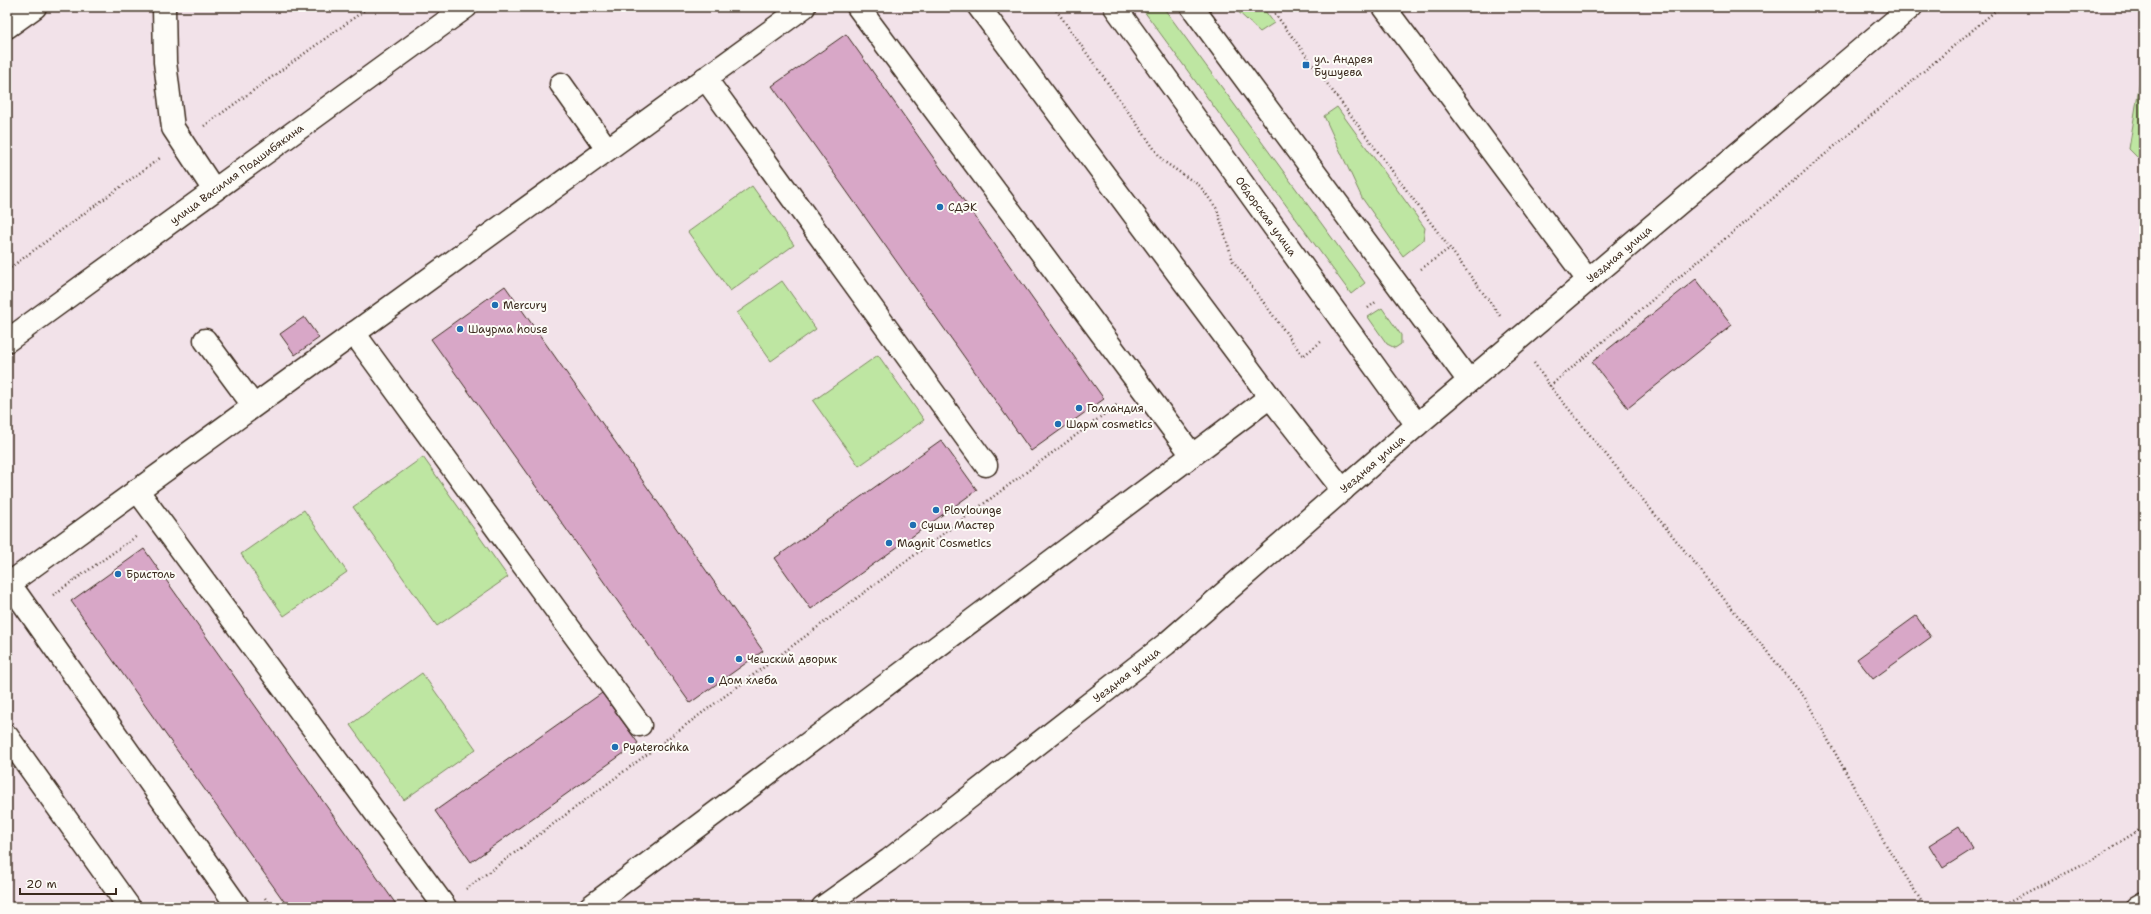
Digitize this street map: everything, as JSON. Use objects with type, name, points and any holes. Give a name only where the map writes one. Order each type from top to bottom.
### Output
[{"type":"main road","points":[[7,27],[35,7]]},
{"type":"main road","points":[[164,7],[165,62],[173,128],[214,190]]},
{"type":"main road","name":"улица Василия Подшибякина","points":[[7,341],[466,7]]},
{"type":"main road","points":[[238,907],[8,584],[804,7]]},
{"type":"main road","points":[[858,7],[1192,455]]},
{"type":"main road","points":[[979,7],[1270,397],[1343,490]]},
{"type":"main road","name":"Обдорская улица","points":[[1115,7],[1417,425]]},
{"type":"main road","points":[[1192,7],[1469,381]]},
{"type":"main road","points":[[1384,7],[1588,280]]},
{"type":"main road","name":"Уездная улица","points":[[823,907],[889,860],[1166,644],[1417,425],[1911,7]]},
{"type":"main road","points":[[705,78],[986,465]]},
{"type":"main road","points":[[561,84],[607,149]]},
{"type":"main road","points":[[354,333],[640,725]]},
{"type":"main road","points":[[205,340],[253,406]]},
{"type":"main road","points":[[590,907],[1270,397]]},
{"type":"main road","points":[[137,490],[444,906]]},
{"type":"main road","points":[[7,736],[128,907]]},
{"type":"main road","points":[[2137,907],[2144,903]]},
{"type":"path","points":[[1270,7],[1518,340],[1550,386],[1805,698],[1883,840],[1925,907]]},
{"type":"path","points":[[1550,386],[2000,7]]},
{"type":"path","points":[[660,745],[1119,404]]},
{"type":"path","points":[[50,597],[159,520]]},
{"type":"path","points":[[444,906],[654,750]]},
{"type":"path","points":[[1998,907],[2087,863],[2144,827]]},
{"type":"path","points":[[263,894],[272,907]]},
{"type":"green space","points":[[1141,7],[1163,7],[1365,283],[1351,294]]},
{"type":"green space","points":[[1233,7],[1262,7],[1274,23],[1260,32]]},
{"type":"green space","points":[[2144,56],[2144,164],[2129,149]]},
{"type":"green space","points":[[1337,107],[1425,228],[1423,240],[1403,256],[1362,198],[1324,116]]},
{"type":"green space","points":[[752,186],[794,245],[730,291],[688,232]]},
{"type":"green space","points":[[782,281],[816,329],[771,361],[737,313]]},
{"type":"green space","points":[[1382,308],[1401,335],[1401,344],[1395,348],[1387,344],[1368,317]]},
{"type":"green space","points":[[878,355],[924,420],[859,466],[813,401]]},
{"type":"green space","points":[[423,457],[508,577],[437,626],[353,507]]},
{"type":"green space","points":[[304,510],[347,572],[284,616],[241,554]]},
{"type":"green space","points":[[422,673],[476,749],[404,800],[350,725]]},
{"type":"building","points":[[846,34],[1104,399],[1031,451],[772,86]]},
{"type":"building","points":[[1696,279],[1732,325],[1628,408],[1592,362]]},
{"type":"building","points":[[505,286],[763,651],[690,703],[431,339]]},
{"type":"building","points":[[304,317],[319,338],[295,355],[280,334]]},
{"type":"building","points":[[941,440],[977,490],[811,609],[775,558]]},
{"type":"building","points":[[144,549],[398,907],[288,907],[71,601]]},
{"type":"building","points":[[1916,616],[1931,637],[1873,679],[1857,659]]},
{"type":"building","points":[[602,693],[638,743],[471,862],[435,811]]},
{"type":"building","points":[[1959,826],[1973,849],[1943,868],[1929,845]]},
{"type":"place","name":"ул. Андрея Бушуева","points":[[1306,65]]},
{"type":"place","name":"СДЭК","points":[[940,207]]},
{"type":"place","name":"Mercury","points":[[495,305]]},
{"type":"place","name":"Шаурма house","points":[[460,329]]},
{"type":"place","name":"Голландия","points":[[1079,408]]},
{"type":"place","name":"Шарм cosmetics","points":[[1058,424]]},
{"type":"place","name":"Plovlounge","points":[[936,510]]},
{"type":"place","name":"Суши Мастер","points":[[913,525]]},
{"type":"place","name":"Magnit Cosmetics","points":[[889,543]]},
{"type":"place","name":"Бристоль","points":[[118,574]]},
{"type":"place","name":"Чешский дворик","points":[[739,659]]},
{"type":"place","name":"Дом хлеба","points":[[711,680]]},
{"type":"place","name":"Pyaterochka","points":[[615,747]]}]
